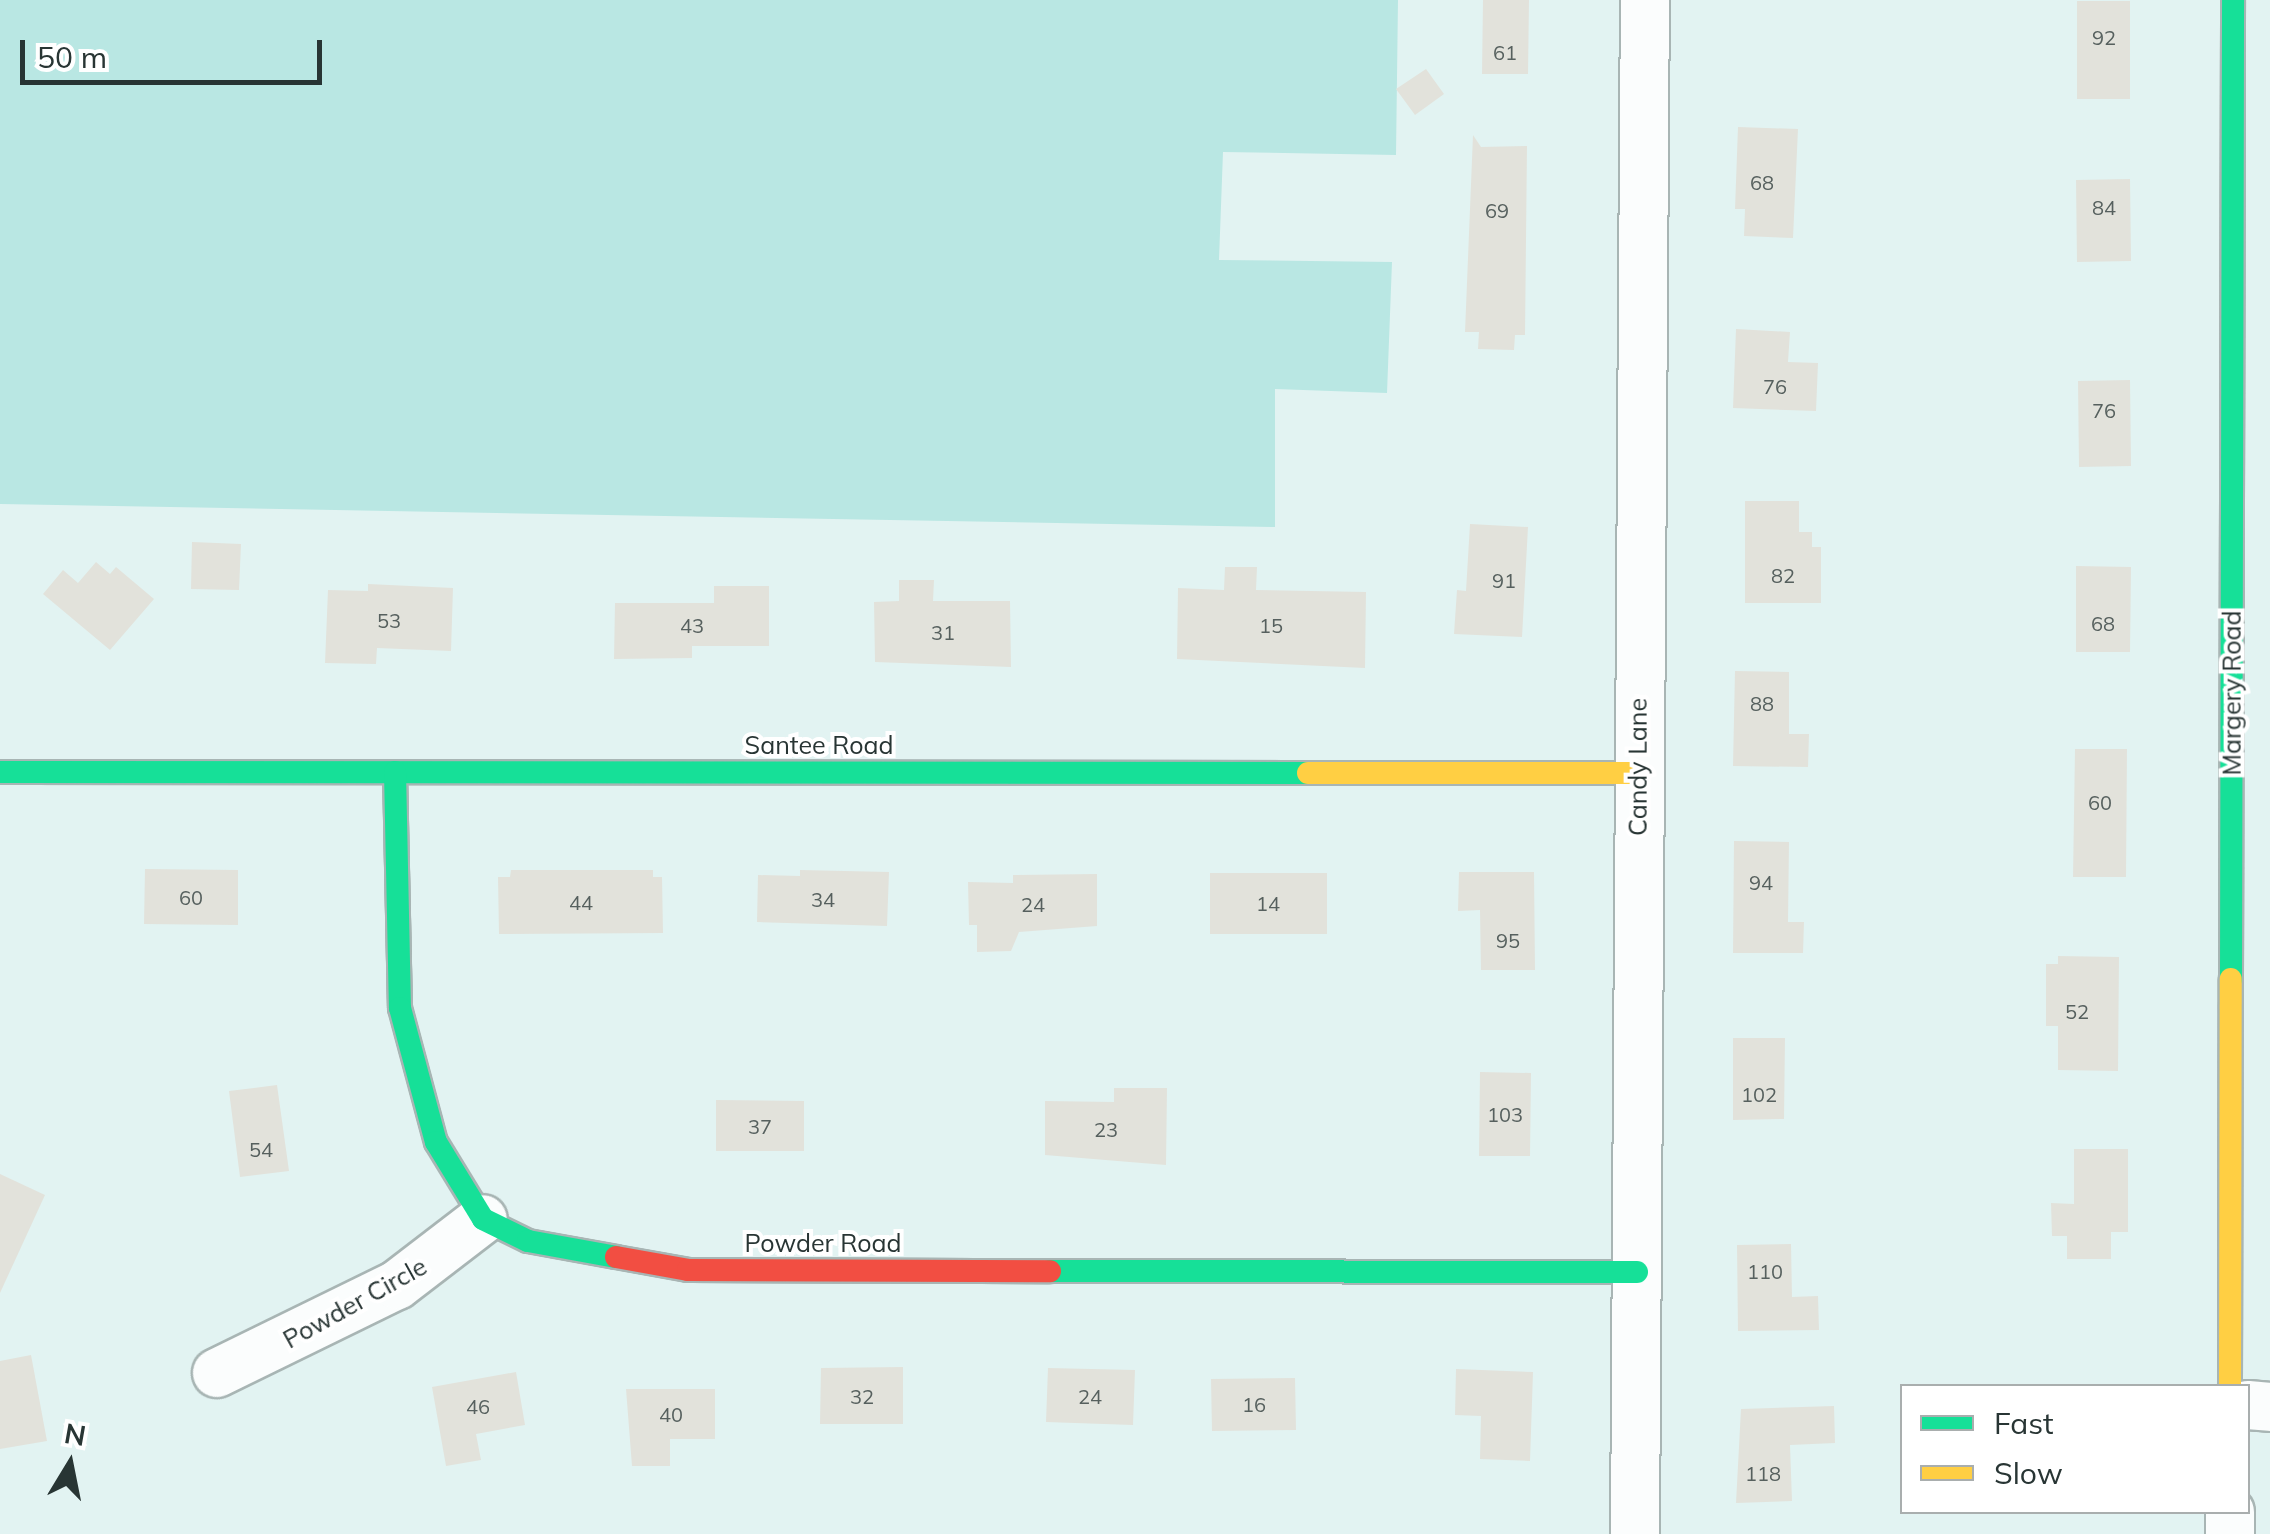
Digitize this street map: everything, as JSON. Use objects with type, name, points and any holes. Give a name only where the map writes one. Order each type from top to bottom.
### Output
[{"type":"street","name":"Candy Lane","points":[[1635,1534],[1645,0]]},
{"type":"street","name":"Margery Road","points":[[2230,1384],[2233,0]]},
{"type":"street","name":"Santee Road","points":[[0,772],[1638,774]]},
{"type":"street","points":[[395,772],[404,1038],[436,1142],[483,1218]]},
{"type":"street","name":"Powder Road","points":[[483,1218],[564,1252],[688,1270],[1637,1272]]},
{"type":"street","name":"Powder Circle","points":[[217,1374],[397,1285],[483,1218]]},
{"type":"shaded area","points":[[0,0],[1398,0],[1396,155],[1223,152],[1219,260],[1392,262],[1387,393],[1275,389],[1275,527],[0,504]]},
{"type":"building","points":[[1483,0],[1529,0],[1528,74],[1482,74]]},
{"type":"building","points":[[2077,1],[2130,1],[2130,99],[2077,99]]},
{"type":"building","points":[[1426,69],[1444,94],[1415,115],[1396,89]]},
{"type":"building","points":[[1738,127],[1798,129],[1793,238],[1744,236],[1745,209],[1735,209]]},
{"type":"building","points":[[1473,135],[1481,147],[1527,146],[1525,335],[1515,335],[1514,350],[1478,349],[1479,332],[1465,332]]},
{"type":"building","points":[[2130,179],[2131,261],[2077,262],[2076,180]]},
{"type":"building","points":[[1736,329],[1790,332],[1788,362],[1818,363],[1816,411],[1733,408]]},
{"type":"building","points":[[2130,380],[2131,466],[2079,467],[2078,381]]},
{"type":"building","points":[[1745,501],[1799,501],[1799,532],[1812,532],[1812,547],[1821,547],[1821,603],[1745,603]]},
{"type":"building","points":[[1470,524],[1528,527],[1522,637],[1454,634],[1457,590],[1466,591]]},
{"type":"building","points":[[192,542],[241,544],[239,590],[191,589]]},
{"type":"building","points":[[96,562],[110,574],[116,567],[154,599],[110,650],[43,594],[63,570],[78,583]]},
{"type":"building","points":[[2076,566],[2131,567],[2130,652],[2076,652]]},
{"type":"building","points":[[1225,567],[1257,567],[1256,590],[1366,592],[1365,668],[1177,659],[1178,588],[1224,590]]},
{"type":"building","points":[[899,580],[934,580],[933,601],[1010,601],[1011,667],[875,662],[874,602],[899,601]]},
{"type":"building","points":[[368,584],[453,588],[451,651],[377,648],[376,664],[325,663],[328,590],[368,591]]},
{"type":"building","points":[[714,586],[769,586],[769,646],[692,646],[692,658],[614,659],[615,603],[714,603]]},
{"type":"building","points":[[1735,671],[1789,672],[1789,734],[1809,734],[1808,767],[1733,766]]},
{"type":"building","points":[[2075,749],[2127,749],[2126,877],[2073,877]]},
{"type":"building","points":[[1734,841],[1789,842],[1788,922],[1804,922],[1803,953],[1733,953]]},
{"type":"building","points":[[145,869],[238,870],[238,925],[144,924]]},
{"type":"building","points":[[511,870],[653,870],[653,877],[662,877],[663,933],[499,934],[498,877],[510,877]]},
{"type":"building","points":[[800,870],[889,872],[887,926],[757,922],[758,875],[800,876]]},
{"type":"building","points":[[1459,872],[1534,872],[1535,970],[1481,970],[1480,910],[1458,911]]},
{"type":"building","points":[[1210,873],[1327,873],[1327,934],[1210,934]]},
{"type":"building","points":[[1097,874],[1097,926],[1019,932],[1011,951],[977,952],[977,925],[969,925],[968,882],[1013,883],[1013,875]]},
{"type":"building","points":[[2058,956],[2119,957],[2118,1071],[2058,1070],[2058,1026],[2046,1026],[2046,964],[2058,964]]},
{"type":"building","points":[[1733,1038],[1785,1038],[1784,1119],[1733,1120]]},
{"type":"building","points":[[1480,1072],[1531,1073],[1530,1156],[1479,1156]]},
{"type":"building","points":[[277,1085],[289,1171],[240,1177],[229,1091]]},
{"type":"building","points":[[1114,1088],[1167,1088],[1166,1165],[1045,1155],[1045,1101],[1114,1102]]},
{"type":"building","points":[[716,1100],[804,1101],[804,1151],[716,1151]]},
{"type":"building","points":[[2074,1149],[2128,1149],[2128,1232],[2111,1232],[2111,1259],[2067,1259],[2067,1236],[2052,1236],[2051,1203],[2074,1204]]},
{"type":"building","points":[[0,1174],[45,1195],[0,1293]]},
{"type":"building","points":[[1791,1244],[1792,1297],[1818,1296],[1819,1330],[1738,1331],[1737,1245]]},
{"type":"building","points":[[31,1355],[47,1441],[0,1449],[0,1361]]},
{"type":"building","points":[[903,1367],[903,1424],[820,1424],[821,1368]]},
{"type":"building","points":[[1048,1368],[1135,1370],[1133,1425],[1046,1422]]},
{"type":"building","points":[[1456,1369],[1533,1372],[1530,1461],[1480,1459],[1481,1416],[1455,1415]]},
{"type":"building","points":[[516,1372],[525,1425],[476,1434],[481,1460],[446,1466],[432,1387]]},
{"type":"building","points":[[1295,1378],[1296,1430],[1212,1431],[1211,1379]]},
{"type":"building","points":[[626,1389],[715,1389],[715,1439],[670,1439],[670,1466],[632,1466]]},
{"type":"building","points":[[1834,1406],[1835,1443],[1790,1445],[1792,1501],[1736,1503],[1741,1409]]},
{"type":"traffic: fast","points":[[2231,979],[2233,0]]},
{"type":"traffic: fast","points":[[0,772],[1308,773]]},
{"type":"traffic: fast","points":[[395,772],[400,1008],[436,1142],[483,1219],[528,1241],[616,1257]]},
{"type":"traffic: fast","points":[[1050,1271],[1637,1272]]},
{"type":"traffic: slow","points":[[1308,773],[1638,773]]},
{"type":"traffic: slow","points":[[2230,1384],[2231,979]]},
{"type":"traffic: jam","points":[[616,1257],[688,1270],[1050,1271]]}]
